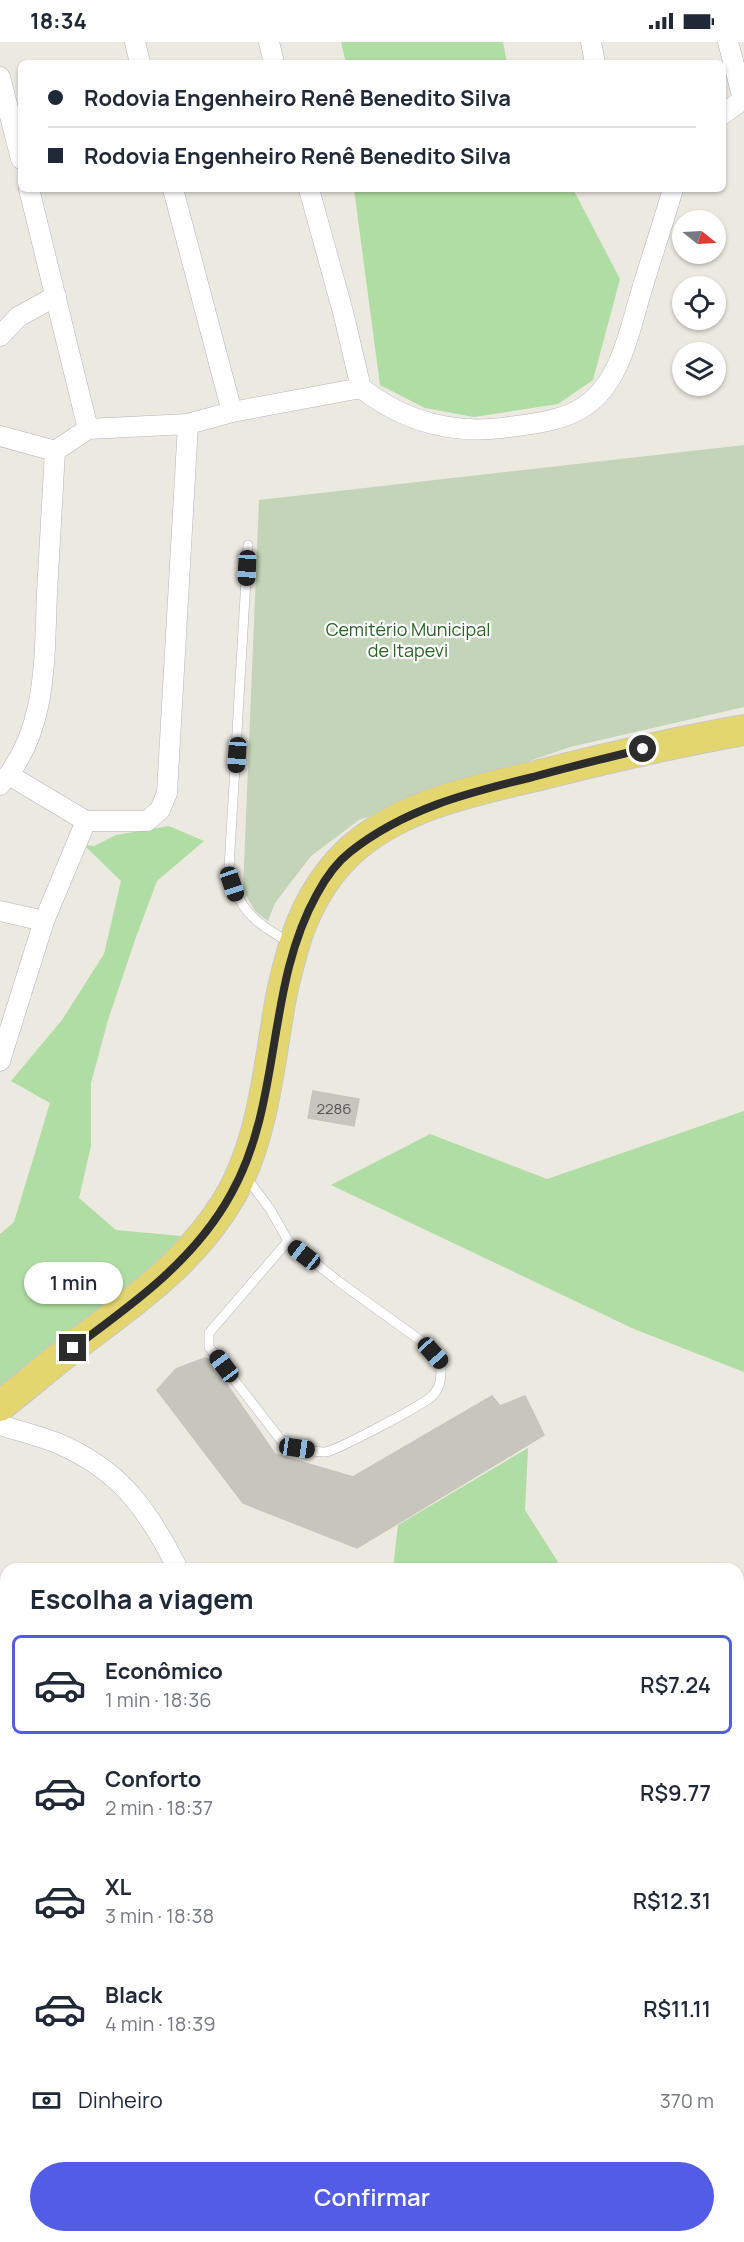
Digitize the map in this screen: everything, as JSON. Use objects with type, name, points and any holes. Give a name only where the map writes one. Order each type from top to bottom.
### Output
[{"type":"main road","points":[[0,1406],[133,1304],[177,1265],[210,1228],[232,1193],[242,1171],[261,1107],[280,999],[294,945],[307,911],[325,880],[348,853],[397,820],[433,804],[643,749],[744,730]]},
{"type":"street","points":[[135,42],[139,60]]},
{"type":"street","points":[[269,42],[273,60]]},
{"type":"street","points":[[591,42],[594,60]]},
{"type":"street","points":[[726,112],[743,99],[728,42]]},
{"type":"street","points":[[0,77],[18,147]]},
{"type":"street","points":[[30,192],[88,429]]},
{"type":"street","points":[[175,192],[232,412]]},
{"type":"street","points":[[310,192],[362,388],[382,404],[410,418],[453,429],[483,430],[562,417],[584,407],[599,396],[612,376],[624,348],[672,192]]},
{"type":"street","points":[[0,336],[18,317],[56,296]]},
{"type":"street","points":[[0,436],[55,451],[88,429],[188,424],[232,412],[362,388]]},
{"type":"street","points":[[55,451],[42,693],[23,752],[5,780],[86,821],[147,821],[160,810],[167,793],[188,424]]},
{"type":"street","points":[[0,1061],[44,921],[86,821]]},
{"type":"street","points":[[0,911],[44,921]]},
{"type":"street","points":[[0,1425],[57,1443],[93,1462],[118,1480],[141,1504],[175,1563]]},
{"type":"lane","points":[[248,545],[229,868],[238,899],[246,913],[268,931],[294,945]]},
{"type":"lane","points":[[242,1171],[270,1209],[288,1242],[424,1343],[441,1362],[441,1383],[431,1398],[326,1452],[297,1448],[280,1439],[210,1347],[209,1333],[288,1242]]},
{"type":"green space","points":[[341,42],[503,42],[506,60],[345,60]]},
{"type":"green space","points":[[354,192],[575,192],[620,279],[593,380],[558,404],[474,417],[425,408],[380,385]]},
{"type":"green space","name":"Cemitério Municipal de Itapevi","points":[[744,445],[744,707],[570,747],[359,820],[311,856],[275,903],[268,921],[255,911],[243,890],[259,500]]},
{"type":"green space","points":[[169,826],[204,841],[157,881],[136,937],[108,1020],[91,1083],[91,1146],[79,1198],[116,1230],[181,1236],[155,1267],[0,1391],[0,1234],[14,1222],[50,1103],[11,1081],[62,1020],[104,954],[121,881],[84,845],[94,846],[116,835]]},
{"type":"green space","points":[[744,1111],[744,1372],[634,1329],[331,1185],[430,1134],[547,1179]]},
{"type":"green space","points":[[528,1448],[525,1510],[558,1562],[394,1563],[398,1525]]},
{"type":"building","points":[[313,1091],[359,1099],[354,1126],[308,1118]]},
{"type":"building","points":[[205,1358],[210,1360],[275,1454],[353,1477],[492,1396],[500,1406],[525,1396],[544,1435],[357,1548],[243,1503],[157,1390],[176,1369]]},
{"type":"route","points":[[73,1348],[133,1304],[177,1265],[210,1228],[232,1193],[248,1156],[261,1107],[280,999],[294,945],[307,911],[325,880],[348,853],[397,820],[433,804],[643,749]]}]
